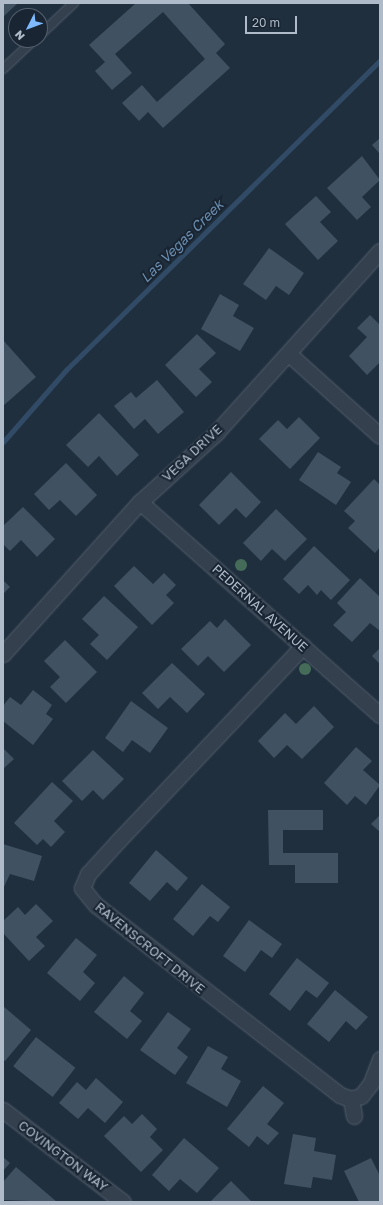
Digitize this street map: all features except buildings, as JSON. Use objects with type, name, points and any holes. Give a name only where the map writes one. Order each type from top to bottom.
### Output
[{"type":"street","name":"VEGA DRIVE","points":[[3,654],[140,502],[216,433],[289,354],[380,251]]},
{"type":"street","points":[[289,354],[380,436]]},
{"type":"street","name":"PEDERNAL AVENUE","points":[[140,502],[380,715]]},
{"type":"street","name":"RAVENSCROFT DRIVE","points":[[303,646],[118,841],[88,874],[82,888],[96,905],[228,1011],[351,1099]]},
{"type":"street","points":[[354,1116],[351,1099],[361,1096],[371,1083],[380,1059]]},
{"type":"street","name":"COVINGTON WAY","points":[[3,1110],[123,1202]]},
{"type":"lane","points":[[48,27],[74,3]]},
{"type":"lane","points":[[3,69],[25,48]]},
{"type":"waterway","name":"Las Vegas Creek","points":[[3,442],[66,370],[380,60]]}]
